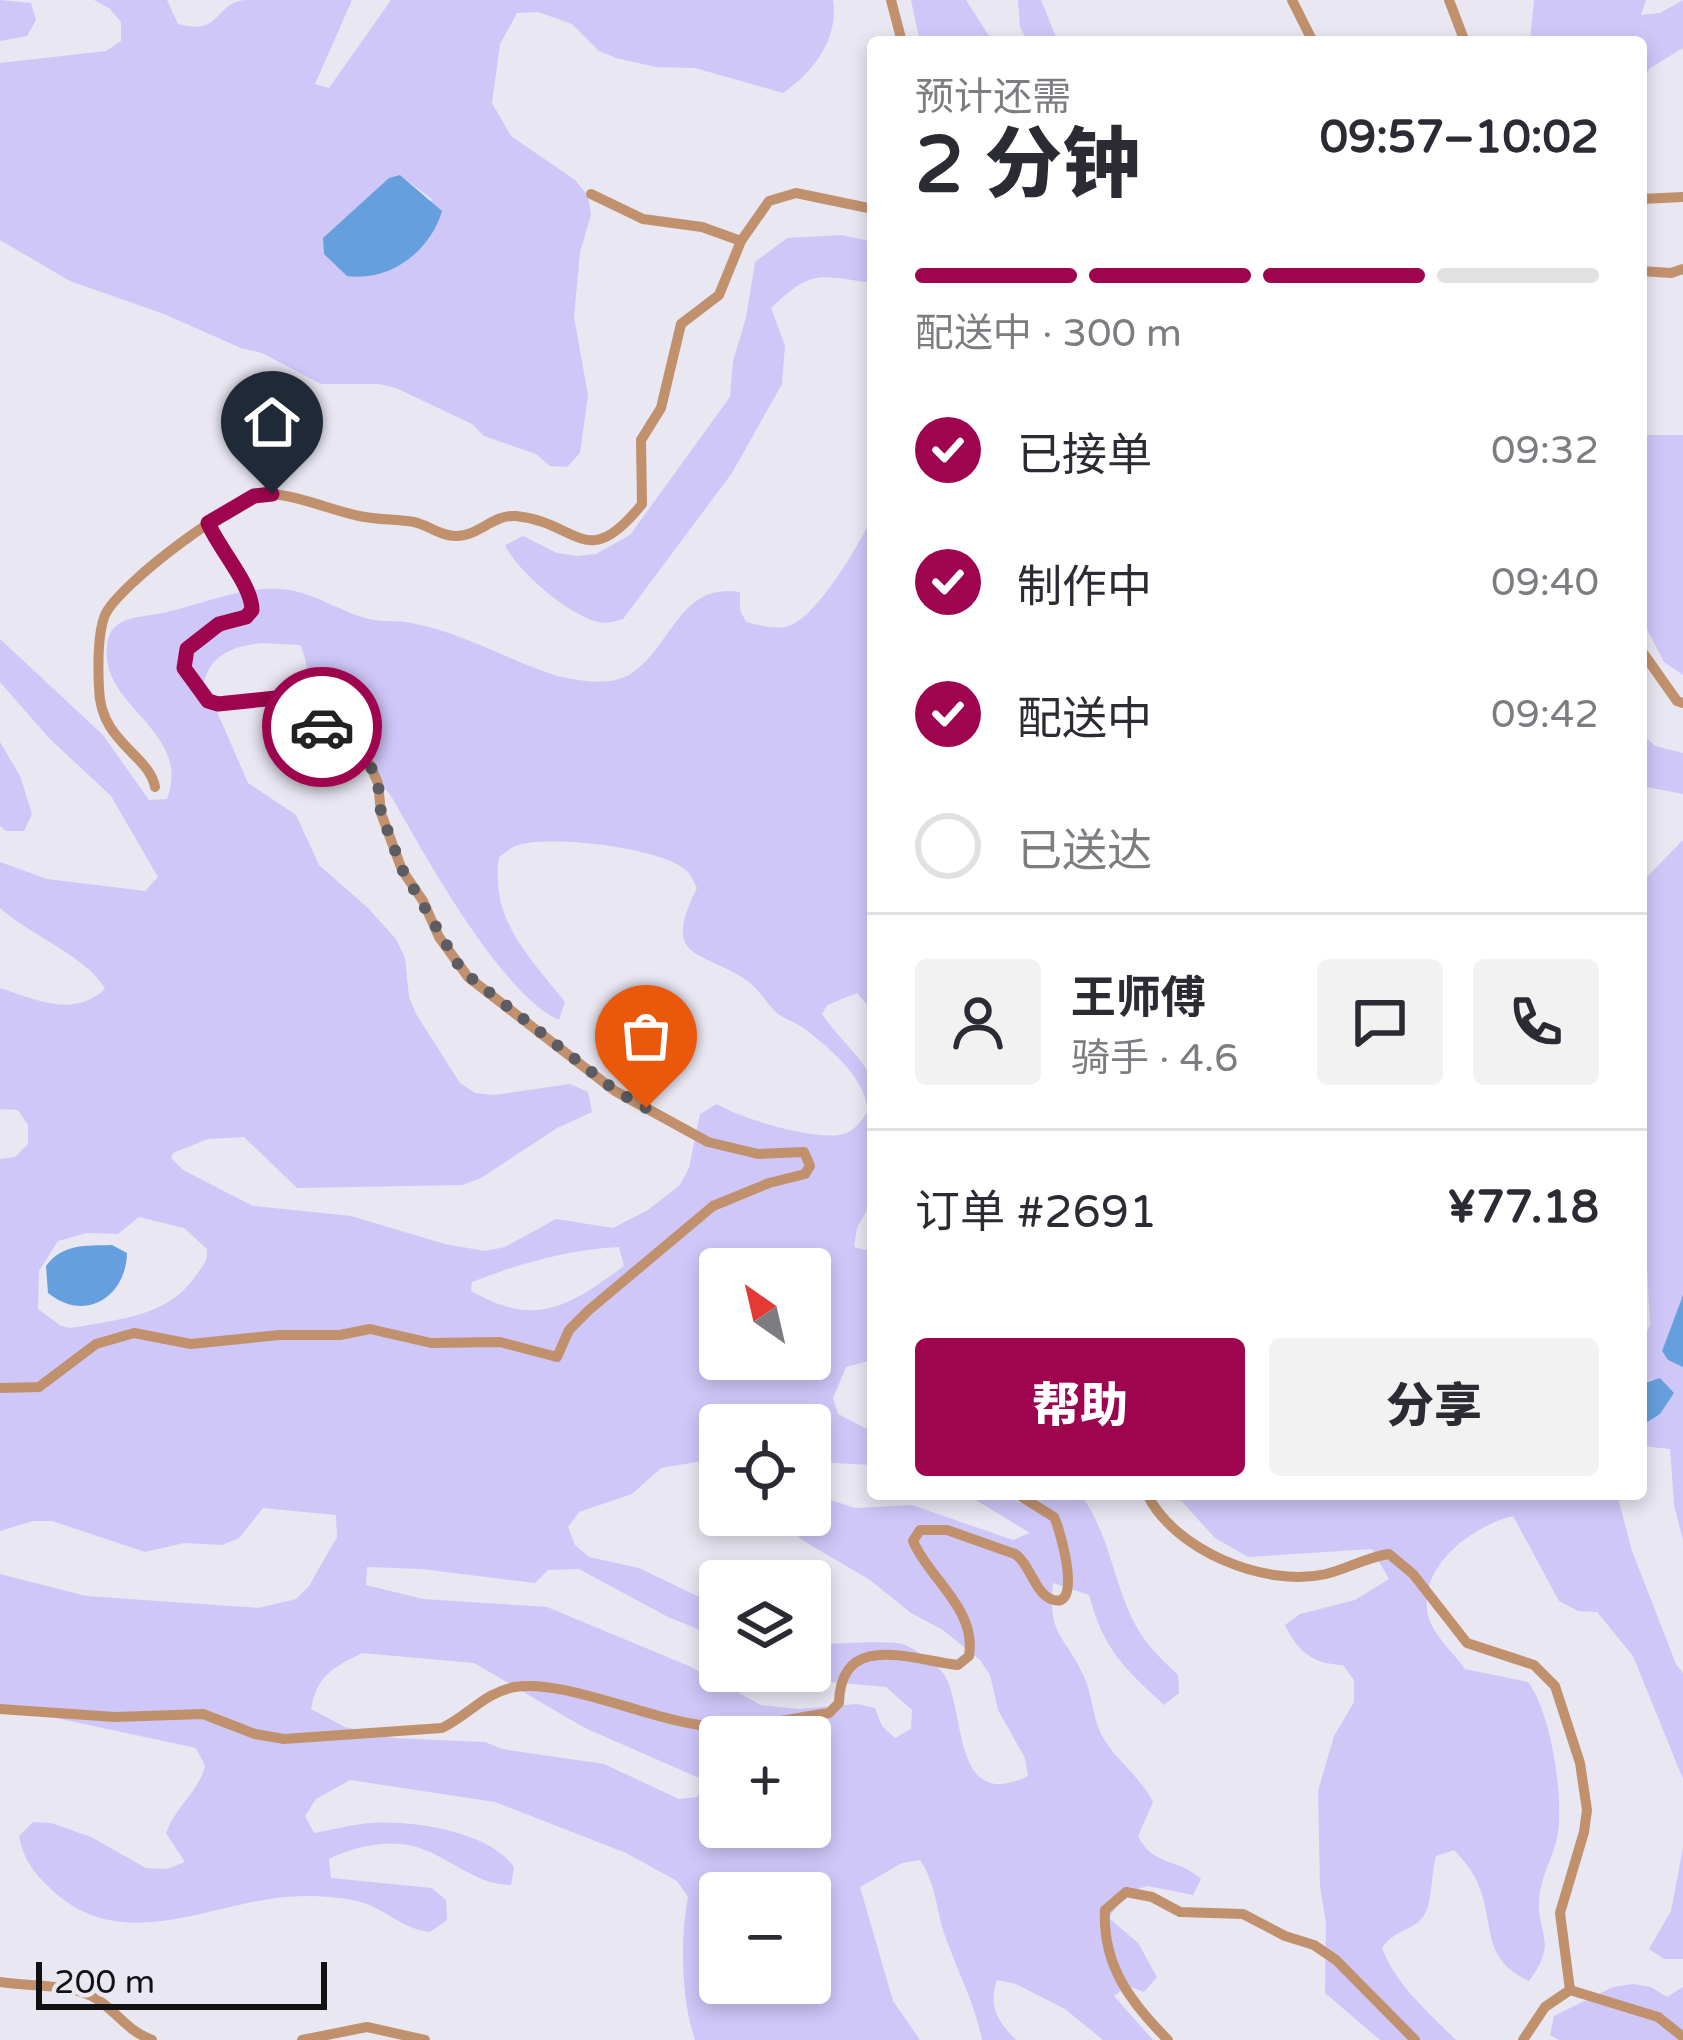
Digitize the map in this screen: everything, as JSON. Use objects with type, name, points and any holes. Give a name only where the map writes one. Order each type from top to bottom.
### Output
[{"type":"street","points":[[891,0],[900,36]]},
{"type":"street","points":[[1292,0],[1310,36]]},
{"type":"street","points":[[1449,0],[1463,36]]},
{"type":"street","points":[[155,788],[148,770],[114,736],[103,711],[99,692],[104,621],[120,595],[208,523],[254,496],[272,494],[359,516],[415,523],[452,536],[513,515],[586,542],[604,539],[642,504],[641,440],[661,408],[681,324],[719,295],[741,242],[777,196],[796,193],[867,208]]},
{"type":"street","points":[[591,194],[643,220],[702,227],[741,242]]},
{"type":"street","points":[[1647,199],[1683,197]]},
{"type":"street","points":[[1647,271],[1683,269]]},
{"type":"street","points":[[0,1388],[39,1387],[96,1344],[134,1333],[191,1344],[370,1330],[430,1343],[500,1342],[557,1358],[569,1330],[589,1310],[713,1206],[805,1174],[810,1166],[804,1152],[758,1154],[708,1142],[616,1091],[462,971],[402,869],[381,813],[378,783],[364,758],[286,697],[208,701],[184,668],[183,658],[187,649],[219,624],[246,617],[252,600],[208,523]]},
{"type":"street","points":[[1647,658],[1683,703]]},
{"type":"street","points":[[0,1709],[115,1717],[203,1714],[255,1734],[284,1739],[442,1728],[463,1718],[486,1696],[517,1686],[596,1699],[710,1727],[829,1713],[839,1703],[840,1680],[854,1662],[889,1653],[958,1665],[969,1656],[971,1642],[962,1614],[913,1541],[920,1530],[947,1529],[1015,1554],[1024,1560],[1046,1597],[1063,1599],[1067,1559],[1054,1517],[1030,1500]]},
{"type":"street","points":[[1151,1500],[1166,1525],[1192,1546],[1226,1561],[1307,1576],[1389,1554],[1413,1574],[1467,1643],[1534,1665],[1550,1677],[1580,1763],[1587,1810],[1559,1913],[1570,1990]]},
{"type":"street","points":[[1168,2040],[1147,2022],[1113,1966],[1104,1932],[1105,1910],[1126,1892],[1152,1897],[1180,1912],[1244,1914],[1314,1945],[1336,1960],[1414,2040]]},
{"type":"street","points":[[0,1982],[77,1991],[97,1999],[129,2031],[152,2040]]},
{"type":"street","points":[[1570,1990],[1658,2018],[1683,2037]]},
{"type":"street","points":[[1523,2040],[1545,2007],[1570,1990]]},
{"type":"street","points":[[302,2040],[367,2027],[425,2040]]},
{"type":"shaded area","points":[[0,0],[31,3],[36,20],[27,36],[0,41]]},
{"type":"shaded area","points":[[94,0],[167,0],[178,24],[192,27],[210,23],[227,7],[245,0],[352,0],[315,84],[329,88],[391,0],[833,0],[834,14],[822,53],[783,93],[695,68],[656,67],[616,58],[599,51],[572,24],[538,12],[517,13],[500,44],[492,103],[511,136],[575,180],[588,196],[591,215],[580,252],[574,317],[588,395],[580,453],[567,467],[550,466],[536,454],[484,436],[472,424],[396,388],[321,384],[262,353],[70,281],[0,240],[0,63],[106,51],[121,41],[121,22]],"holes":[[[400,175],[433,200],[323,238],[389,179]]]},
{"type":"shaded area","points":[[911,0],[966,0],[989,36],[919,36]]},
{"type":"shaded area","points":[[1018,0],[1041,0],[1056,36],[1025,36]]},
{"type":"shaded area","points":[[1534,0],[1646,0],[1641,15],[1660,13],[1683,0],[1683,48],[1647,72],[1647,36],[1531,36]]},
{"type":"shaded area","points":[[842,235],[867,241],[867,282],[818,278],[797,286],[771,308],[785,346],[782,384],[732,473],[623,619],[604,623],[577,613],[547,593],[505,545],[523,536],[557,553],[577,556],[596,554],[630,535],[730,397],[733,361],[755,262],[787,238]]},
{"type":"shaded area","points":[[1647,435],[1683,435],[1683,675],[1664,662],[1647,629]]},
{"type":"shaded area","points":[[867,526],[867,1005],[857,993],[827,1005],[822,1014],[867,1071],[867,1107],[860,1086],[834,1053],[778,1014],[746,980],[691,950],[683,929],[697,888],[688,872],[655,856],[604,845],[551,841],[515,846],[499,857],[500,900],[506,918],[525,952],[565,1002],[559,1020],[537,1006],[490,954],[387,790],[329,722],[312,690],[300,645],[261,643],[218,658],[204,682],[248,783],[296,815],[319,865],[396,939],[405,958],[416,1014],[460,1083],[475,1093],[494,1095],[570,1084],[588,1092],[592,1112],[462,1185],[297,1188],[244,1137],[208,1139],[171,1158],[183,1170],[253,1206],[351,1216],[485,1251],[505,1247],[556,1219],[613,1228],[648,1210],[680,1185],[689,1168],[700,1114],[717,1104],[794,1131],[826,1135],[844,1134],[867,1112],[867,1210],[854,1247],[867,1250],[867,1362],[846,1367],[833,1398],[838,1414],[867,1429],[867,1465],[831,1462],[831,1404],[699,1404],[699,1462],[661,1468],[632,1494],[579,1512],[568,1527],[575,1545],[589,1557],[639,1568],[699,1597],[699,1630],[579,1569],[548,1570],[535,1583],[367,1567],[366,1585],[423,1599],[547,1607],[699,1671],[699,1692],[737,1692],[761,1705],[799,1709],[857,1704],[875,1708],[882,1726],[895,1738],[911,1729],[912,1710],[886,1687],[831,1682],[831,1643],[905,1645],[943,1673],[973,1769],[985,1781],[1003,1784],[1028,1776],[1025,1758],[998,1710],[990,1675],[980,1660],[870,1580],[798,1536],[831,1536],[831,1500],[855,1508],[912,1505],[1013,1540],[1030,1533],[976,1500],[1084,1500],[1135,1625],[1178,1675],[1179,1693],[1164,1705],[1117,1656],[1101,1630],[1089,1595],[1053,1583],[1056,1626],[1085,1679],[1101,1734],[1153,1802],[1138,1836],[1159,1858],[1201,1879],[1193,1895],[1148,1886],[1126,1892],[1109,1918],[1138,1943],[1157,1977],[1144,1992],[1128,1986],[1114,1996],[1153,2040],[1103,2040],[1065,2009],[1016,1984],[997,1980],[996,2013],[1016,2040],[982,2040],[920,1860],[902,1863],[860,1887],[893,2001],[920,2040],[695,2040],[683,1969],[688,1897],[677,1881],[626,1853],[495,1802],[350,1780],[316,1799],[305,1816],[314,1833],[389,1823],[449,1831],[503,1855],[514,1867],[511,1885],[485,1880],[413,1846],[381,1844],[329,1859],[331,1878],[432,1888],[446,1900],[447,1920],[430,1932],[364,1903],[321,1896],[275,1898],[143,1923],[112,1921],[81,1911],[35,1872],[19,1836],[33,1822],[51,1823],[91,1837],[146,1868],[167,1869],[185,1862],[166,1833],[205,1766],[196,1748],[0,1706],[0,1574],[86,1596],[258,1608],[296,1599],[309,1586],[337,1537],[336,1515],[263,1508],[239,1538],[222,1545],[184,1543],[145,1552],[52,1521],[0,1531],[0,1159],[15,1157],[28,1144],[28,1125],[18,1110],[0,1109],[0,988],[67,1005],[93,998],[105,989],[86,967],[0,908],[0,862],[47,879],[145,891],[158,877],[111,796],[49,738],[0,682],[0,639],[103,735],[149,800],[167,799],[172,775],[158,737],[117,686],[109,668],[109,636],[127,620],[249,591],[291,590],[362,617],[448,633],[557,676],[605,681],[624,677],[646,661],[678,619],[703,597],[740,592],[746,622],[765,626],[785,627],[810,611]],"holes":[[[139,1217],[184,1228],[207,1249],[204,1265],[185,1289],[141,1314],[71,1328],[38,1309],[39,1271],[58,1241],[87,1233],[118,1234]],[[619,1247],[624,1266],[551,1308],[514,1308],[471,1291],[472,1282],[490,1275],[581,1251]]]},
{"type":"shaded area","points":[[1647,739],[1655,746],[1683,753],[1683,794],[1647,787]]},
{"type":"shaded area","points":[[0,742],[20,776],[32,814],[24,831],[6,831],[0,826]]},
{"type":"shaded area","points":[[1683,840],[1683,1295],[1662,1351],[1683,1367],[1683,1540],[1674,1505],[1670,1449],[1647,1447],[1653,1379],[1647,1382],[1647,877]]},
{"type":"shaded area","points":[[1180,1500],[1619,1500],[1632,1551],[1683,1673],[1683,1779],[1633,1656],[1597,1612],[1578,1611],[1559,1601],[1513,1516],[1465,1539],[1439,1565],[1431,1581],[1427,1597],[1430,1622],[1465,1669],[1528,1682],[1549,1735],[1559,1802],[1557,1838],[1540,1892],[1545,1945],[1529,1981],[1502,1961],[1477,1882],[1454,1850],[1436,1856],[1423,1917],[1382,1948],[1404,1986],[1456,2040],[1380,2040],[1325,1993],[1318,1791],[1334,1736],[1354,1702],[1354,1680],[1343,1665],[1308,1655],[1285,1625],[1300,1614],[1355,1600],[1389,1579],[1372,1549],[1248,1557],[1215,1538]]},
{"type":"shaded area","points":[[1683,1848],[1683,1959],[1664,1959],[1649,1949],[1671,1911]]},
{"type":"shaded area","points":[[1613,1987],[1651,1987],[1667,1997],[1683,1987],[1683,2040],[1559,2040],[1550,2035],[1554,2016]]},
{"type":"water","points":[[400,175],[442,211],[436,226],[418,251],[392,269],[347,276],[324,254],[323,238],[389,178]]},
{"type":"water","points":[[112,1245],[127,1253],[125,1269],[101,1301],[76,1306],[48,1293],[46,1266],[60,1253]]},
{"type":"water","points":[[1683,1295],[1683,1367],[1662,1351]]},
{"type":"water","points":[[1660,1378],[1674,1393],[1660,1414],[1647,1422],[1647,1382]]},
{"type":"way so far","points":[[322,727],[370,765],[378,783],[381,813],[402,869],[462,971],[616,1091],[646,1108]]},
{"type":"route","points":[[272,494],[254,496],[208,523],[252,600],[252,610],[246,617],[219,624],[187,649],[184,668],[208,701],[286,697],[322,727]]}]
